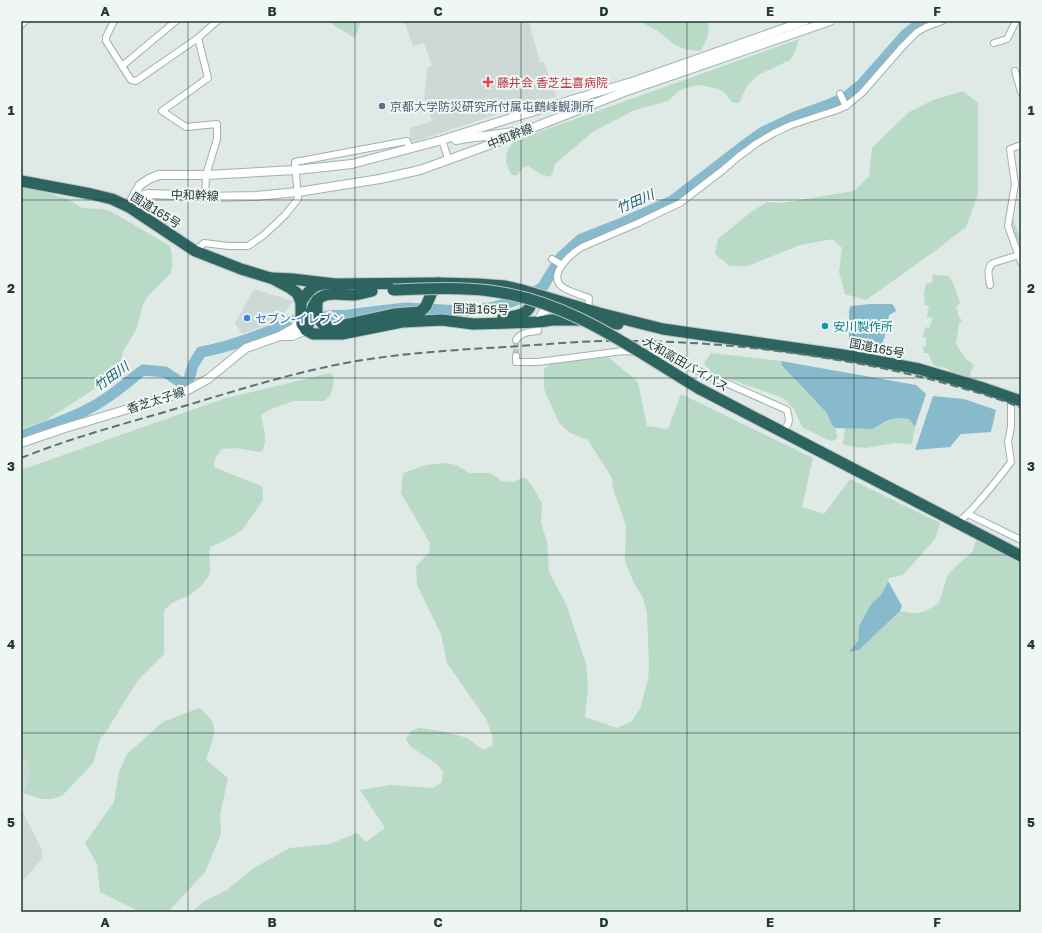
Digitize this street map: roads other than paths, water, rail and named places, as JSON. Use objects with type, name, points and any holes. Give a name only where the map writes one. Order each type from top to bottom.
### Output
[{"type":"highway","name":"国道165号","points":[[21,181],[112,199],[128,207],[196,251],[241,269],[312,288]]},
{"type":"highway","name":"国道165号","points":[[271,278],[335,284],[438,283],[504,286],[588,310],[663,329],[725,339]]},
{"type":"highway","name":"国道165号","points":[[271,278],[297,293],[301,302]]},
{"type":"highway","points":[[317,300],[317,316],[320,322],[326,327],[339,326],[423,309],[438,283]]},
{"type":"highway","points":[[335,284],[320,284],[312,288],[301,302],[302,324],[306,330],[310,323],[314,304],[320,296],[326,294],[355,295],[372,291]]},
{"type":"highway","name":"大和高田バイパス","points":[[312,288],[372,291],[473,289],[513,295],[554,307],[574,315],[619,338],[698,388],[1021,556]]},
{"type":"highway","points":[[442,320],[505,317],[523,313],[528,310],[532,301],[530,297],[522,290]]},
{"type":"highway","name":"国道165号","points":[[306,330],[313,334],[342,334],[402,322],[442,320],[473,324],[540,322],[552,320],[598,321],[659,333],[764,343],[850,356],[919,369],[1016,399]]},
{"type":"main road","name":"中和幹線","points":[[128,207],[140,185],[159,175],[169,174],[206,176],[296,170],[352,164],[442,140],[635,81],[805,21]]},
{"type":"main road","name":"中和幹線","points":[[128,207],[141,196],[149,194],[205,197],[256,196],[298,192],[380,179],[420,170],[489,145],[624,92],[830,21]]},
{"type":"main road","points":[[442,140],[447,142],[470,137],[526,130]]},
{"type":"main road","name":"香芝太子線","points":[[21,443],[184,392],[208,379],[246,348],[280,336],[294,328],[301,317]]},
{"type":"main road","name":"香芝太子線","points":[[280,336],[292,336],[306,330]]},
{"type":"street","points":[[21,24],[25,21]]},
{"type":"street","points":[[114,21],[106,37],[106,41],[131,80],[136,81],[198,38],[217,21]]},
{"type":"street","points":[[122,66],[176,21]]},
{"type":"street","points":[[516,340],[518,336],[524,333],[538,331],[540,322],[539,316],[542,312],[549,310],[580,315],[584,314],[588,310],[589,298],[563,288],[559,284],[557,278],[559,271],[569,256],[582,247],[638,223],[680,202],[757,143],[774,133],[846,106],[862,93],[917,32],[942,21]]},
{"type":"street","points":[[994,43],[1007,39],[1016,21]]},
{"type":"street","points":[[198,38],[208,78],[162,111],[186,127],[217,124],[217,139],[206,176],[205,197]]},
{"type":"street","points":[[1015,71],[1021,92]]},
{"type":"street","points":[[840,94],[846,106]]},
{"type":"street","points":[[442,140],[447,155],[447,160]]},
{"type":"street","points":[[196,251],[204,243],[229,246],[248,246],[264,235],[285,215],[298,199],[295,162],[408,141],[410,149]]},
{"type":"street","points":[[1021,145],[1010,149],[1018,183],[1008,226],[1019,250],[1021,262]]},
{"type":"street","points":[[990,285],[988,270],[990,265],[1019,250]]},
{"type":"street","points":[[552,259],[562,265]]},
{"type":"street","points":[[516,356],[516,362],[538,362],[623,351],[652,353],[667,357],[787,410],[790,419],[783,432]]},
{"type":"street","points":[[958,523],[968,514],[995,483],[1011,462],[1008,442],[1016,399]]},
{"type":"street","points":[[968,514],[1021,540]]},
{"type":"water","points":[[870,304],[892,304],[896,311],[889,315],[885,336],[881,346],[849,342],[850,307]]},
{"type":"water","points":[[781,361],[916,385],[926,394],[915,427],[909,419],[899,418],[891,419],[871,429],[836,428],[832,425],[826,412],[782,366]]},
{"type":"water","points":[[933,396],[964,399],[996,410],[991,432],[961,434],[950,447],[915,450]]},
{"type":"water","points":[[888,581],[902,606],[900,611],[859,650],[849,652],[858,641],[859,626],[871,604],[881,595]]},
{"type":"waterway","name":"竹田川","points":[[327,316],[349,315],[406,308],[460,311],[490,308],[524,297],[542,288],[561,257],[581,239],[672,201],[763,132],[795,117],[846,97],[862,84],[906,34],[923,21]]},
{"type":"waterway","name":"竹田川","points":[[21,436],[65,420],[90,408],[111,395],[143,370],[165,372],[183,384],[189,379],[193,365],[201,352],[254,337],[284,325],[290,320]]},
{"type":"tunnel","points":[[516,340],[516,356]]},
{"type":"railway","points":[[21,458],[55,445],[106,429],[254,385],[326,367],[409,354],[590,341],[689,343],[746,347],[803,354],[896,371],[990,396],[1021,408]]},
{"type":"place","name":"藤井会 香芝生喜病院","points":[[488,82]]},
{"type":"place","name":"京都大学防災研究所付属屯鶴峰観測所","points":[[382,106]]},
{"type":"place","name":"セブン-イレブン","points":[[247,318]]},
{"type":"place","name":"安川製作所","points":[[825,326]]}]
